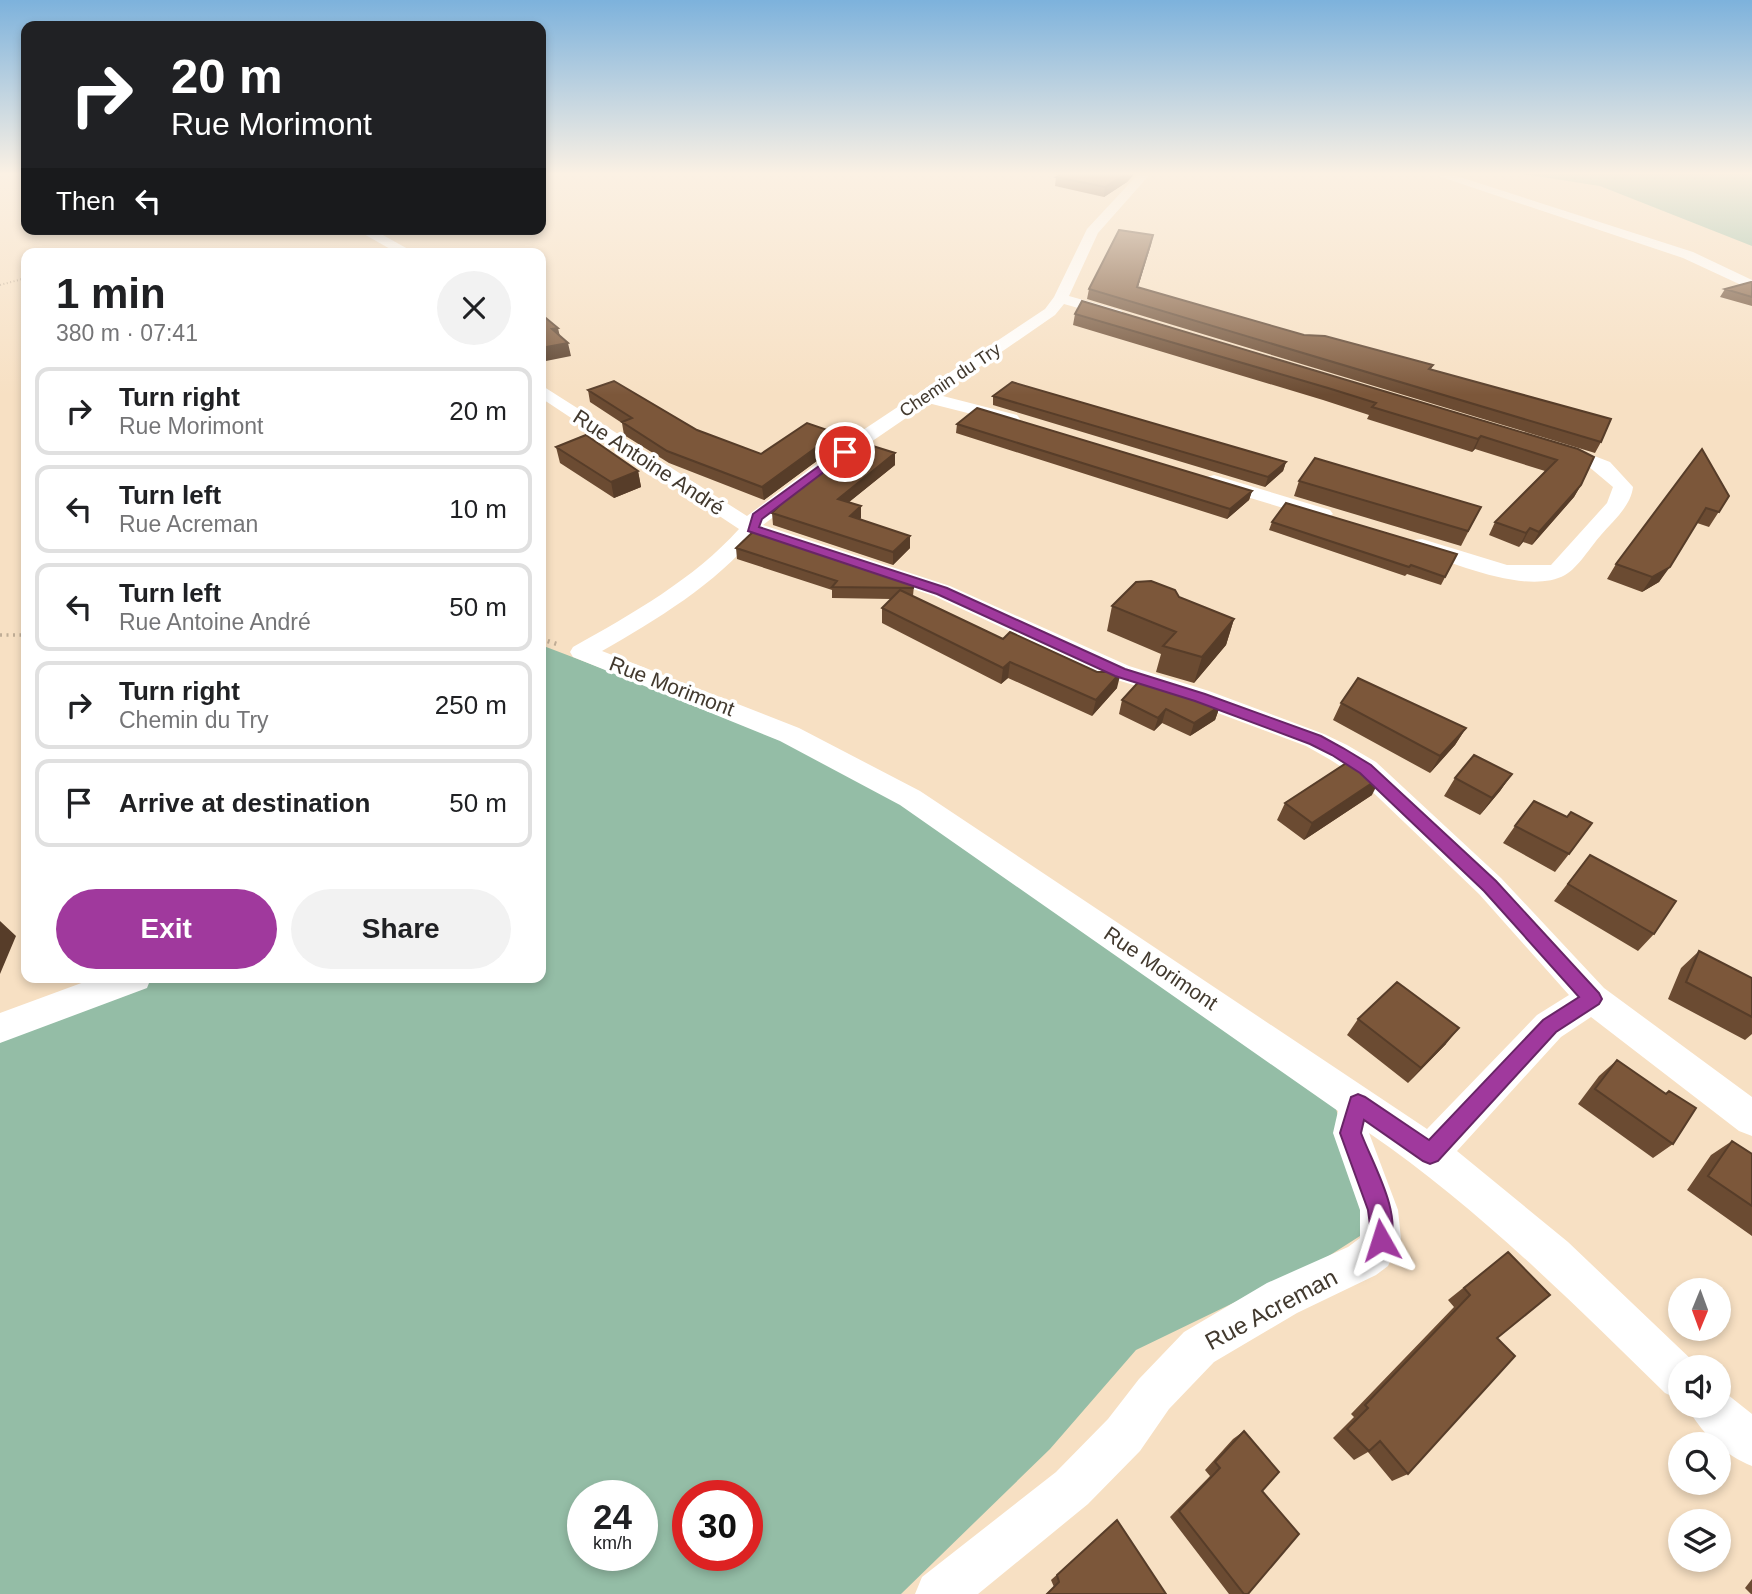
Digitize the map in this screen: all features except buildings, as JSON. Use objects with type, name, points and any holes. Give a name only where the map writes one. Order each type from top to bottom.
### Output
[{"type":"street","name":"Chemin du Try","points":[[582,652],[655,609],[752,528],[757,517],[1050,313],[1061,298],[1085,246]]},
{"type":"street","points":[[1661,246],[1688,255],[1752,286]]},
{"type":"street","points":[[1061,298],[1142,321]]},
{"type":"street","name":"Rue Antoine André","points":[[546,393],[752,528],[942,591],[1109,668],[1200,697],[1315,740],[1338,752],[1366,769],[1490,886],[1592,999],[1752,1119]]},
{"type":"street","points":[[926,397],[1027,424]]},
{"type":"street","points":[[1406,540],[1517,573],[1547,574],[1566,565],[1622,496],[1623,487],[1610,471],[1594,461],[1538,442]]},
{"type":"street","points":[[1197,476],[1341,520]]},
{"type":"street","name":"Rue Morimont","points":[[582,652],[732,708],[848,761],[910,798],[1430,1153],[1554,1256],[1668,1366]]},
{"type":"street","points":[[0,1028],[122,983]]},
{"type":"street","points":[[1430,1153],[1549,1026],[1592,999]]},
{"type":"street","name":"Rue Acreman","points":[[939,1594],[1072,1488],[1124,1435],[1176,1368],[1199,1347],[1282,1298],[1355,1265],[1374,1252],[1381,1240],[1379,1210],[1351,1133],[1358,1104]]},
{"type":"street","points":[[1723,1418],[1752,1444]]},
{"type":"path","points":[[0,285],[21,279]]},
{"type":"path","points":[[0,635],[21,635]]},
{"type":"green space","points":[[546,647],[800,744],[891,794],[1334,1101],[1346,1146],[1372,1203],[1360,1236],[1324,1259],[1136,1350],[1050,1449],[901,1594],[0,1594],[0,1037],[146,983],[546,983]]},
{"type":"route","points":[[845,452],[757,517],[752,528],[942,591],[1120,672],[1200,697],[1315,740],[1338,752],[1366,769],[1490,886],[1592,999],[1549,1026],[1430,1153],[1358,1104],[1352,1121],[1353,1145],[1379,1210],[1381,1240]]}]
